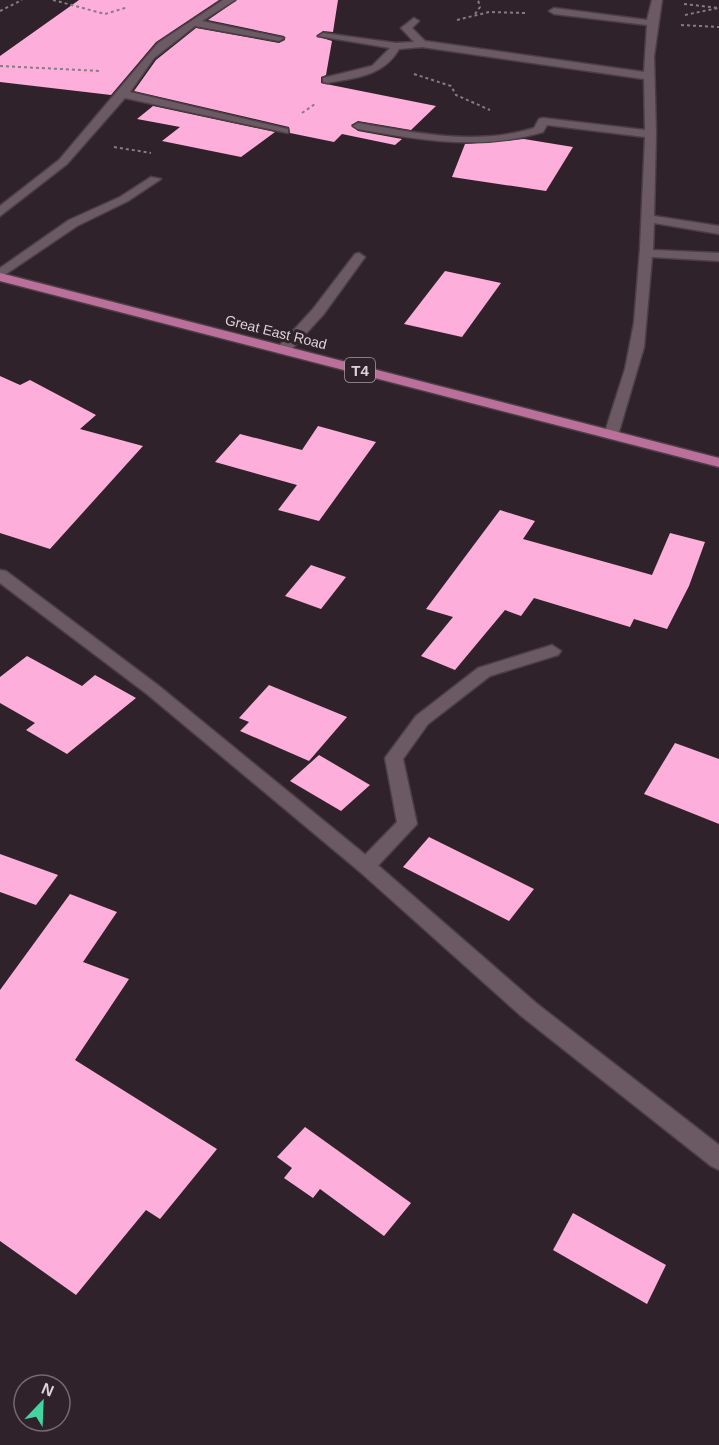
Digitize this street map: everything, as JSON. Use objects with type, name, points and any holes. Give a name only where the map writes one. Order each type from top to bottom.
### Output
[{"type":"highway","name":"Great East Road","points":[[0,276],[719,463]]},
{"type":"street","points":[[0,212],[63,162],[123,94],[151,54],[230,0]]},
{"type":"street","points":[[611,435],[637,348],[648,219],[651,134],[647,76],[650,22],[657,0]]},
{"type":"street","points":[[554,11],[650,22]]},
{"type":"street","points":[[414,21],[406,28],[422,44]]},
{"type":"street","points":[[195,23],[279,38]]},
{"type":"street","points":[[323,36],[396,46],[422,44],[647,76]]},
{"type":"street","points":[[327,80],[377,68],[390,59],[396,46]]},
{"type":"street","points":[[123,94],[284,131]]},
{"type":"street","points":[[358,126],[468,143],[522,137],[540,130],[543,121],[651,134]]},
{"type":"street","points":[[0,276],[73,224],[124,199],[155,179]]},
{"type":"street","points":[[648,219],[719,230]]},
{"type":"street","points":[[645,253],[719,257]]},
{"type":"street","points":[[283,350],[318,312],[359,257]]},
{"type":"street","points":[[0,575],[153,690],[366,866],[528,1009],[719,1159]]},
{"type":"street","points":[[366,866],[407,824],[394,758],[422,720],[484,672],[552,651]]},
{"type":"path","points":[[0,11],[22,0]]},
{"type":"path","points":[[53,0],[105,14],[128,8]]},
{"type":"path","points":[[475,15],[480,7],[478,0]]},
{"type":"path","points":[[414,21],[419,18],[456,21],[475,15],[554,11]]},
{"type":"path","points":[[0,66],[136,74]]},
{"type":"path","points":[[377,68],[439,81],[452,86],[456,95],[492,111],[543,121]]},
{"type":"path","points":[[77,146],[123,147],[162,155],[167,164],[155,179]]},
{"type":"building","points":[[79,0],[219,0],[156,42],[111,95],[0,82],[0,56]]},
{"type":"building","points":[[237,0],[338,0],[333,32],[323,31],[316,36],[332,41],[326,75],[321,77],[321,83],[436,106],[411,130],[358,121],[351,125],[358,131],[402,139],[395,145],[342,134],[334,142],[290,133],[289,127],[134,91],[156,60],[196,28],[279,43],[285,40],[284,36],[208,20]]},
{"type":"building","points":[[153,106],[275,132],[241,157],[162,141],[180,127],[137,119]]},
{"type":"building","points":[[524,139],[573,147],[546,191],[452,177],[465,144]]},
{"type":"building","points":[[445,271],[501,283],[462,337],[404,324]]},
{"type":"building","points":[[0,376],[20,385],[30,380],[96,415],[80,429],[143,446],[50,549],[0,533]]},
{"type":"building","points":[[318,426],[376,442],[319,521],[278,510],[297,485],[215,462],[240,434],[302,450]]},
{"type":"building","points":[[500,510],[535,521],[523,539],[652,575],[670,533],[705,542],[689,586],[667,629],[634,619],[630,627],[534,598],[521,616],[505,610],[455,670],[421,656],[453,617],[426,609]]},
{"type":"building","points":[[311,565],[346,577],[321,609],[285,596]]},
{"type":"building","points":[[27,656],[82,686],[95,675],[136,698],[67,754],[26,730],[35,723],[0,703],[0,677]]},
{"type":"building","points":[[269,685],[347,717],[309,761],[240,731],[249,722],[239,718]]},
{"type":"building","points":[[675,743],[719,759],[719,824],[644,794]]},
{"type":"building","points":[[319,755],[370,785],[341,811],[290,781]]},
{"type":"building","points":[[429,837],[534,889],[509,921],[403,867]]},
{"type":"building","points":[[0,854],[58,875],[36,905],[0,892]]},
{"type":"building","points":[[70,894],[117,912],[83,962],[129,979],[75,1060],[217,1149],[160,1219],[146,1210],[76,1295],[0,1241],[0,990]]},
{"type":"building","points":[[305,1127],[411,1203],[384,1236],[320,1189],[313,1198],[284,1178],[292,1168],[277,1157]]},
{"type":"building","points":[[573,1213],[666,1265],[647,1304],[553,1250]]}]
